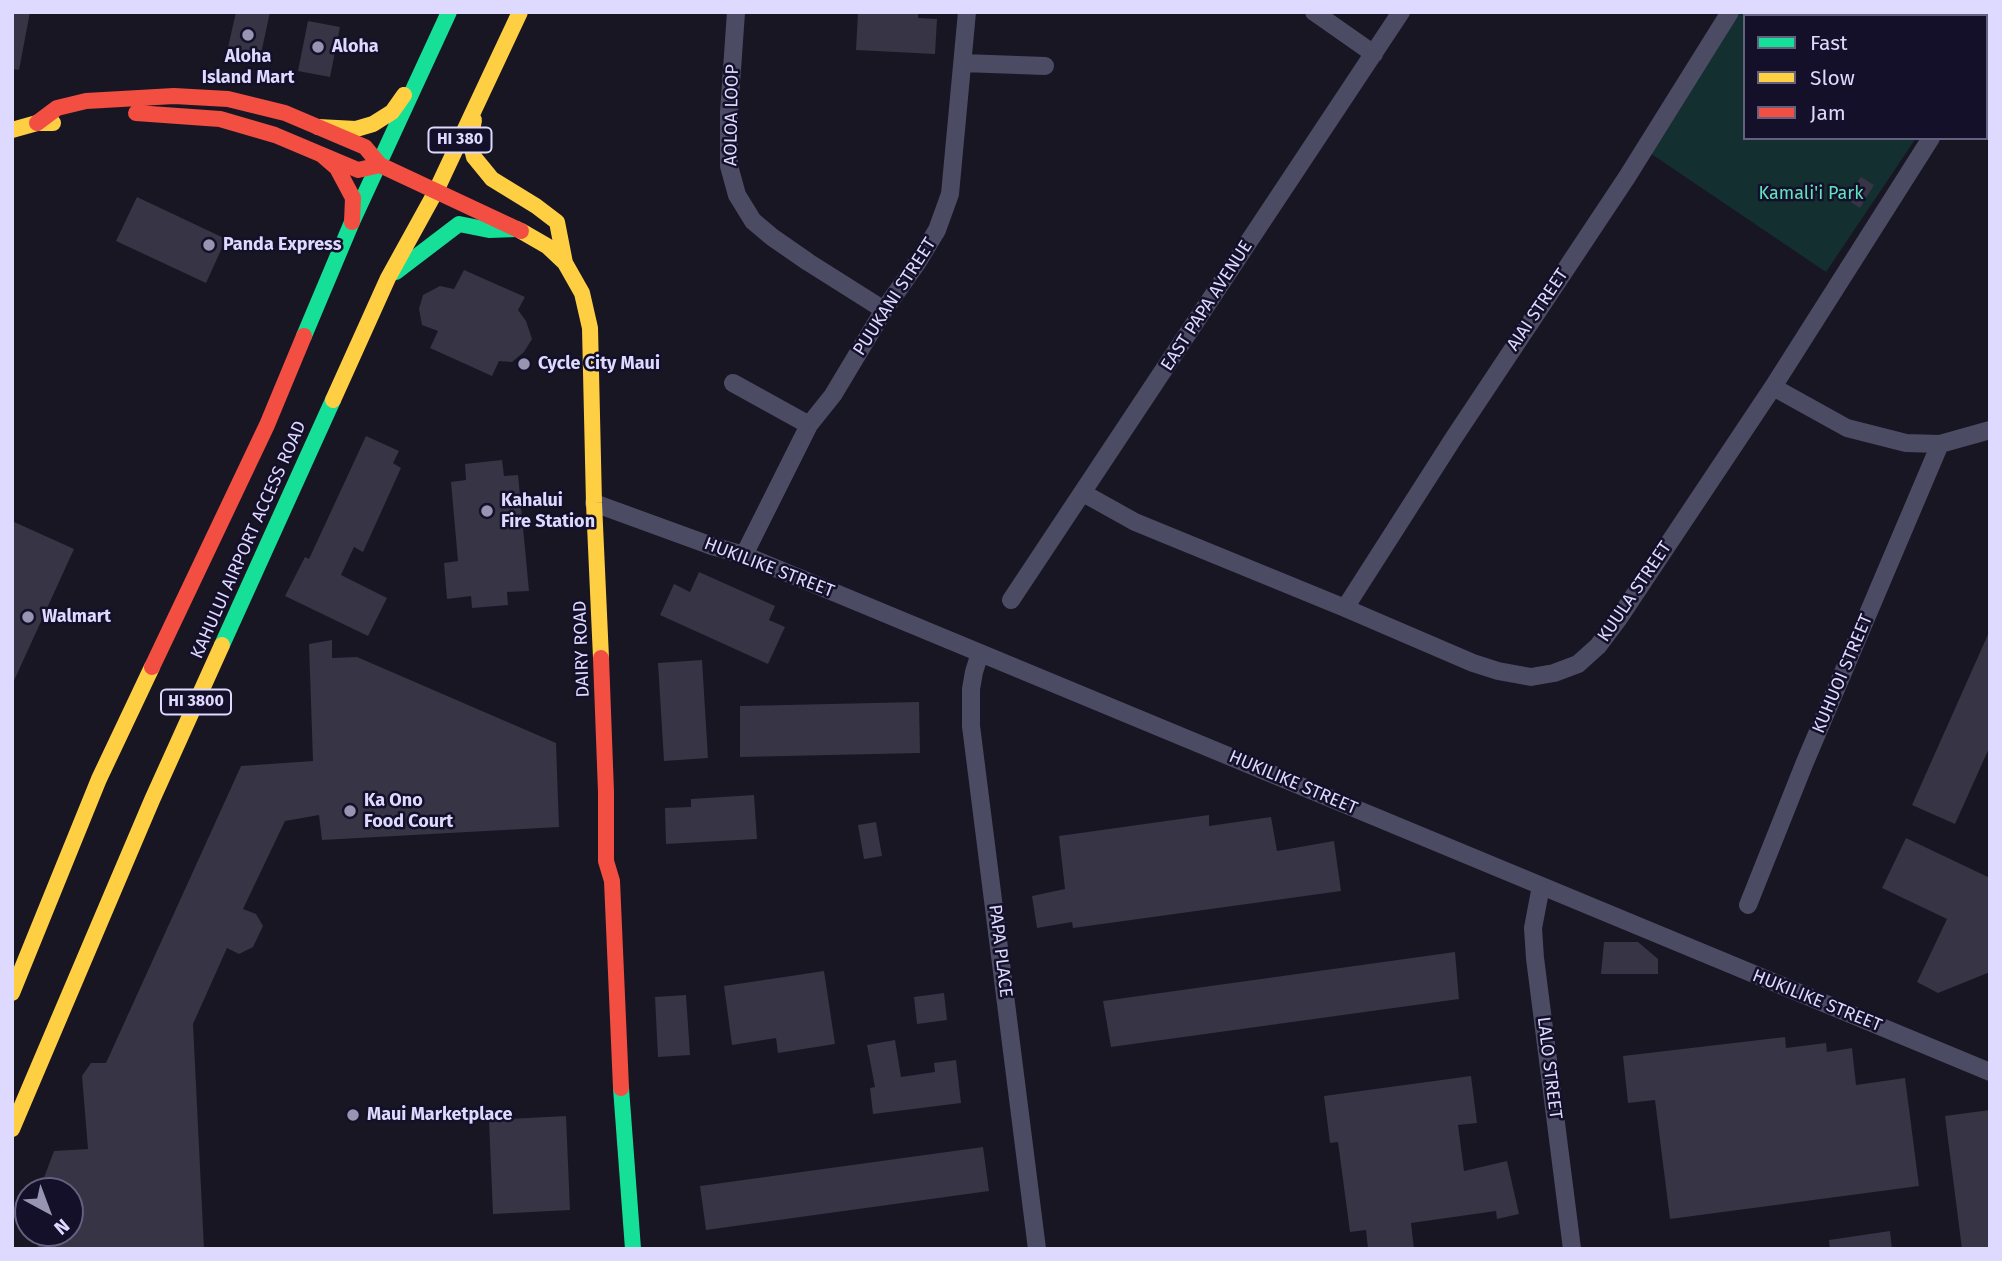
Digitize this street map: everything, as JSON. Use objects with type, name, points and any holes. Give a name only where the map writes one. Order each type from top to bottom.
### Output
[{"type":"main road","name":"KAHULUI AIRPORT ACCESS ROAD","points":[[12,993],[99,779],[267,425],[352,222],[449,12]]},
{"type":"main road","name":"KAHULUI AIRPORT ACCESS ROAD","points":[[12,1129],[158,788],[388,278],[436,191],[520,12]]},
{"type":"main road","points":[[318,127],[356,129],[383,118],[392,112],[424,68]]},
{"type":"main road","points":[[485,88],[472,126],[470,141],[474,157],[492,179],[557,222],[565,263]]},
{"type":"main road","points":[[12,130],[37,122],[57,108],[86,101],[174,96],[228,99],[285,113],[365,147],[380,165],[358,170],[275,135],[220,119],[133,113],[95,117]]},
{"type":"main road","points":[[37,122],[61,124],[72,121]]},
{"type":"main road","points":[[322,155],[337,168],[353,198],[352,222]]},
{"type":"main road","name":"DAIRY ROAD","points":[[380,165],[517,229],[547,246],[565,263],[582,293],[590,328],[606,861],[612,881],[622,1108],[633,1249]]},
{"type":"main road","points":[[388,278],[459,224],[489,230],[517,229]]},
{"type":"street","name":"AOLOA LOOP","points":[[736,12],[729,112],[729,166],[737,195],[753,221],[772,237],[884,310]]},
{"type":"street","name":"PUUKANI STREET","points":[[744,555],[809,425],[833,395],[884,310],[937,230],[950,194],[967,12]]},
{"type":"street","points":[[1314,12],[1374,54]]},
{"type":"street","name":"EAST PAPA AVENUE","points":[[1012,600],[1401,12]]},
{"type":"street","name":"AIAI STREET","points":[[1345,608],[1453,439],[1627,177],[1730,12]]},
{"type":"street","points":[[963,63],[1045,66]]},
{"type":"street","name":"KUULA STREET","points":[[1083,493],[1135,522],[1473,663],[1531,677],[1554,673],[1578,664],[1598,646],[1619,618],[1773,387],[1930,140]]},
{"type":"street","points":[[733,383],[809,425]]},
{"type":"street","points":[[1773,387],[1847,428],[1906,443],[1940,444],[1990,430]]},
{"type":"street","name":"KUHUOI STREET","points":[[1748,905],[1805,762],[1940,444]]},
{"type":"street","name":"HUKILIKE STREET","points":[[594,503],[744,555],[1990,1071]]},
{"type":"street","name":"PAPA PLACE","points":[[980,653],[971,689],[971,726],[1037,1249]]},
{"type":"street","name":"LALO STREET","points":[[1541,887],[1534,928],[1535,958],[1572,1249]]},
{"type":"green space","name":"Kamali'i Park","points":[[1730,12],[1814,14],[1743,14],[1743,140],[1915,140],[1826,272],[1644,149]]},
{"type":"building","points":[[12,12],[30,12],[19,70],[12,69]]},
{"type":"building","name":"Aloha Island Mart","points":[[236,12],[270,12],[259,63],[226,56]]},
{"type":"building","points":[[858,12],[918,12],[918,18],[937,19],[935,54],[856,50]]},
{"type":"building","points":[[308,21],[340,27],[330,77],[298,71]]},
{"type":"building","points":[[1861,177],[1874,185],[1860,208],[1846,199]]},
{"type":"building","points":[[137,197],[226,239],[206,283],[116,241]]},
{"type":"building","points":[[464,270],[525,297],[518,310],[526,321],[532,339],[524,352],[512,362],[499,361],[492,376],[430,348],[438,331],[422,325],[419,309],[423,295],[440,286],[454,289]]},
{"type":"building","points":[[366,436],[399,451],[393,463],[401,468],[363,552],[354,547],[341,575],[387,598],[368,636],[285,596],[305,557],[309,559]]},
{"type":"building","name":"Kahalui Fire Station","points":[[502,460],[504,476],[518,475],[529,591],[507,592],[508,605],[472,608],[471,596],[447,599],[444,563],[458,561],[451,482],[466,480],[465,464]]},
{"type":"building","name":"Walmart","points":[[12,521],[74,549],[12,685]]},
{"type":"building","points":[[699,572],[775,606],[769,620],[785,627],[768,664],[660,615],[674,584],[690,592]]},
{"type":"building","points":[[1990,630],[1990,746],[1955,824],[1912,805]]},
{"type":"building","points":[[332,640],[332,658],[357,657],[556,743],[559,827],[322,840],[319,815],[285,821],[243,909],[256,914],[263,926],[253,947],[239,954],[227,948],[193,1024],[204,1249],[38,1249],[84,1247],[84,1177],[44,1177],[54,1151],[88,1149],[82,1076],[91,1063],[106,1063],[241,766],[313,761],[309,644]]},
{"type":"building","points":[[702,660],[708,758],[664,761],[658,663]]},
{"type":"building","points":[[919,702],[920,753],[740,757],[740,706]]},
{"type":"building","points":[[754,795],[757,839],[666,844],[665,808],[691,807],[691,799]]},
{"type":"building","points":[[1209,815],[1209,826],[1271,817],[1277,851],[1334,841],[1341,891],[1073,928],[1072,922],[1037,928],[1032,896],[1065,889],[1059,836]]},
{"type":"building","points":[[876,822],[882,856],[864,859],[858,825]]},
{"type":"building","points":[[1906,838],[1990,878],[1990,972],[1938,993],[1917,982],[1947,919],[1882,888]]},
{"type":"building","points":[[1604,942],[1638,942],[1658,959],[1658,974],[1601,974]]},
{"type":"building","points":[[1455,952],[1459,999],[1111,1047],[1103,1001]]},
{"type":"building","points":[[824,971],[835,1044],[778,1053],[776,1038],[732,1045],[724,986]]},
{"type":"building","points":[[944,993],[947,1020],[917,1024],[914,997]]},
{"type":"building","points":[[686,995],[690,1055],[658,1057],[655,997]]},
{"type":"building","points":[[1785,1037],[1786,1048],[1826,1043],[1827,1052],[1852,1048],[1856,1085],[1905,1078],[1919,1186],[1670,1219],[1655,1100],[1628,1103],[1623,1056]]},
{"type":"building","points":[[895,1040],[901,1077],[935,1072],[934,1063],[956,1060],[961,1103],[873,1114],[870,1088],[875,1087],[867,1045]]},
{"type":"building","points":[[1471,1076],[1477,1123],[1458,1125],[1464,1171],[1507,1161],[1519,1214],[1497,1219],[1496,1211],[1411,1223],[1414,1249],[1368,1249],[1366,1230],[1350,1232],[1338,1142],[1330,1143],[1324,1096]]},
{"type":"building","points":[[1990,1110],[1990,1249],[1962,1249],[1945,1116]]},
{"type":"building","points":[[566,1116],[570,1210],[493,1214],[489,1120]]},
{"type":"building","points":[[983,1147],[989,1191],[706,1230],[700,1186]]},
{"type":"building","points":[[1890,1231],[1892,1249],[1830,1249],[1829,1240]]},
{"type":"traffic: fast","points":[[304,336],[352,222],[449,12]]},
{"type":"traffic: fast","points":[[396,272],[459,224],[489,230],[517,229]]},
{"type":"traffic: fast","points":[[222,645],[333,400]]},
{"type":"traffic: fast","points":[[621,1088],[633,1249]]},
{"type":"traffic: slow","points":[[333,400],[388,278],[436,191],[520,12]]},
{"type":"traffic: slow","points":[[318,127],[356,129],[373,124],[392,112],[404,95]]},
{"type":"traffic: slow","points":[[474,120],[470,141],[474,157],[492,179],[557,222],[565,263]]},
{"type":"traffic: slow","points":[[12,130],[37,123],[53,123]]},
{"type":"traffic: slow","points":[[521,231],[547,246],[565,263],[582,293],[590,328],[601,658]]},
{"type":"traffic: slow","points":[[12,1129],[152,800],[222,645]]},
{"type":"traffic: slow","points":[[12,993],[99,779],[152,667]]},
{"type":"traffic: jam","points":[[37,123],[57,108],[86,101],[174,96],[228,99],[285,113],[365,147],[380,165],[521,231]]},
{"type":"traffic: jam","points":[[136,113],[220,119],[275,135],[358,170],[380,165]]},
{"type":"traffic: jam","points":[[322,155],[337,168],[353,198],[352,222]]},
{"type":"traffic: jam","points":[[152,667],[267,425],[304,336]]},
{"type":"traffic: jam","points":[[601,658],[606,861],[612,881],[621,1088]]},
{"type":"place","name":"Aloha Island Mart","points":[[248,35]]},
{"type":"place","name":"Aloha","points":[[318,47]]},
{"type":"place","name":"Panda Express","points":[[209,245]]},
{"type":"place","name":"Cycle City Maui","points":[[524,364]]},
{"type":"place","name":"Kahalui Fire Station","points":[[487,511]]},
{"type":"place","name":"Walmart","points":[[28,617]]},
{"type":"place","name":"Ka Ono Food Court","points":[[350,811]]},
{"type":"place","name":"Maui Marketplace","points":[[353,1115]]}]
